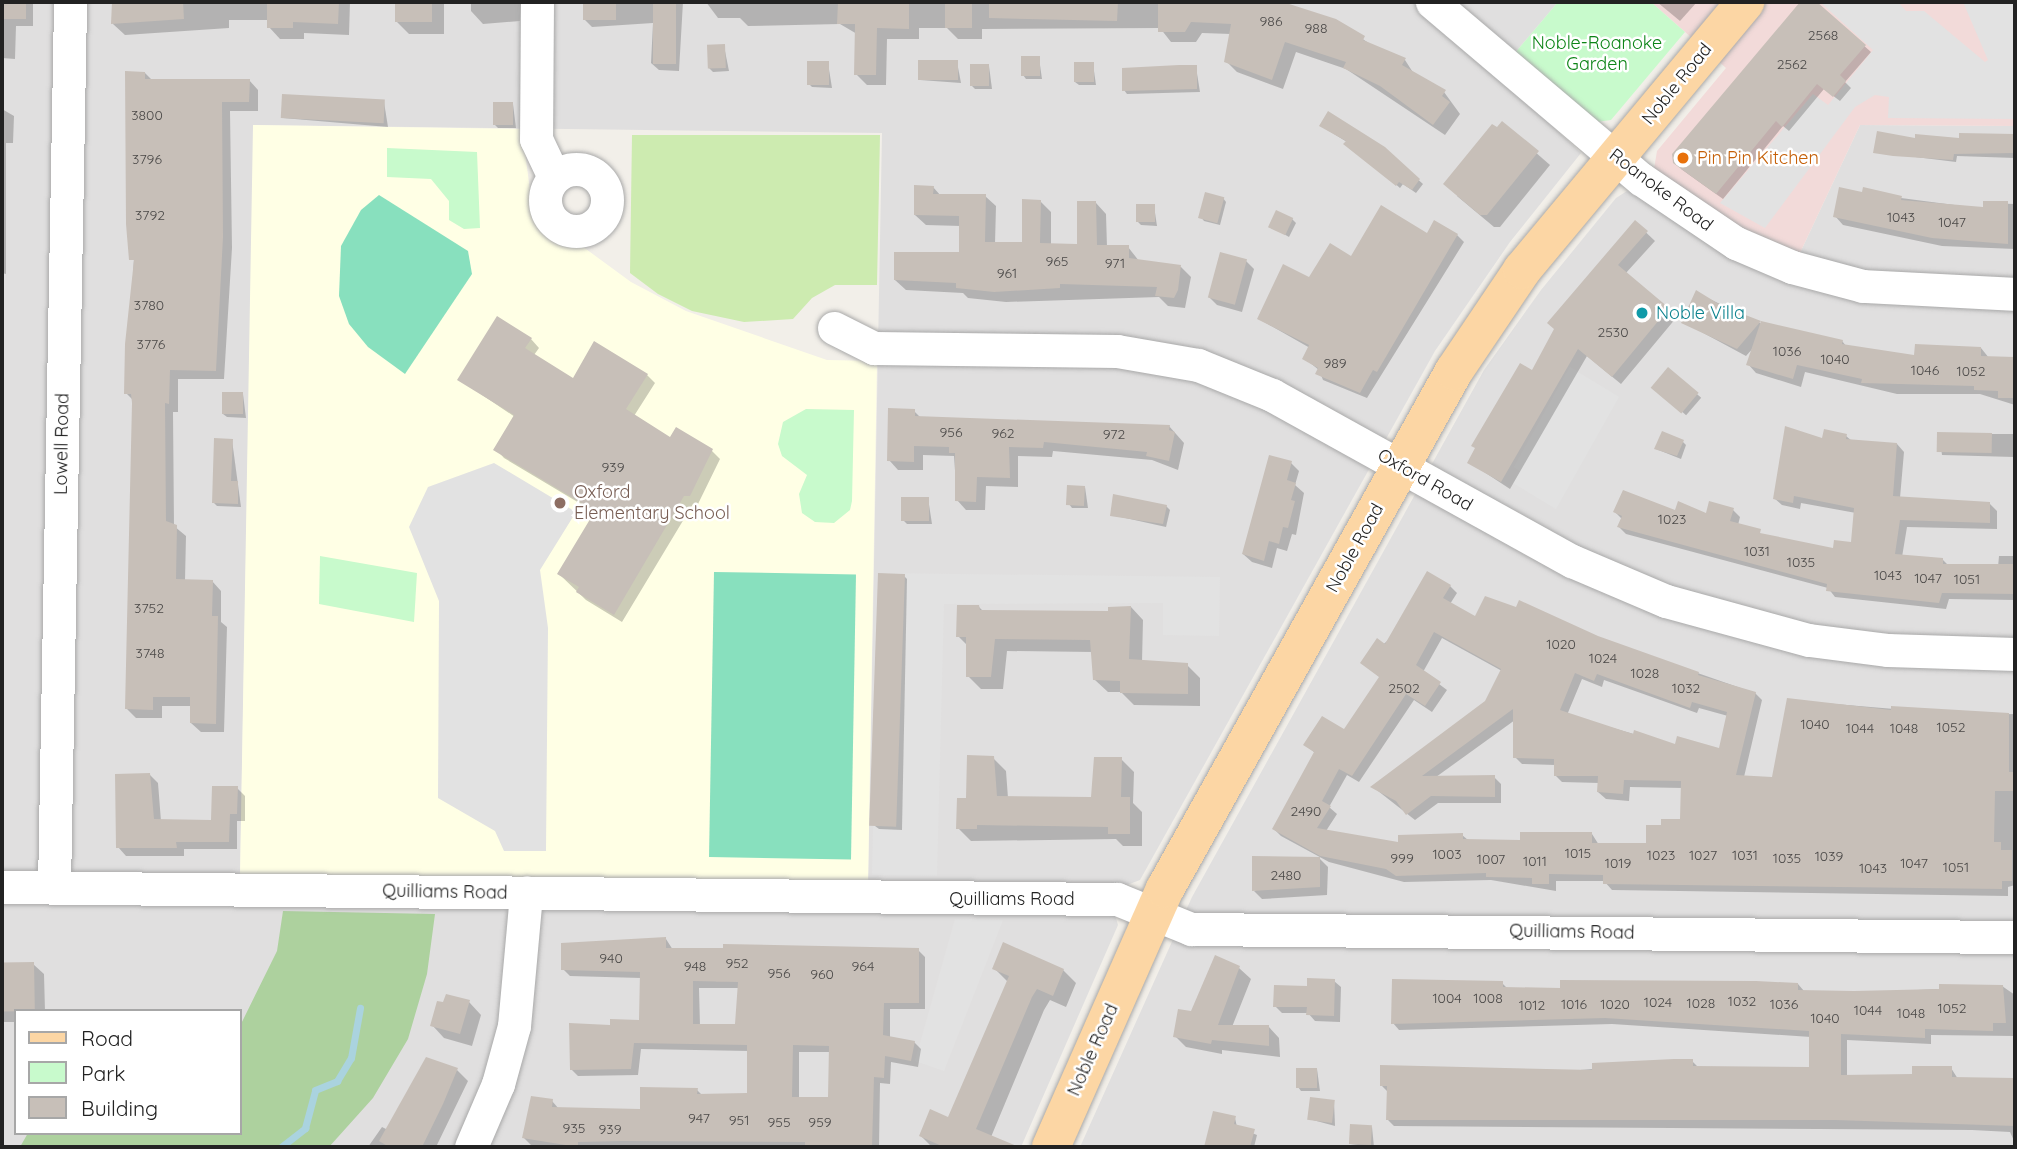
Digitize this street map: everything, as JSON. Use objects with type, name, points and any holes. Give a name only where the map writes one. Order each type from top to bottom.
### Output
[{"type":"main road","name":"Noble Road","points":[[1051,1147],[1153,914],[1400,467],[1495,307],[1745,2]]},
{"type":"street","name":"Lowell Road","points":[[54,887],[70,2]]},
{"type":"street","points":[[537,2],[536,139],[554,177]]},
{"type":"street","name":"Roanoke Road","points":[[1432,2],[1616,157],[1698,222],[1792,267],[1889,289],[2015,295]]},
{"type":"street","name":"Oxford Road","points":[[834,328],[874,348],[1108,351],[1178,360],[1264,392],[1572,561],[1719,618],[1856,647],[2015,653]]},
{"type":"street","name":"Quilliams Road","points":[[2,887],[1117,899],[1191,929],[2015,937]]},
{"type":"street","points":[[471,1147],[498,1084],[514,1027],[526,893]]},
{"type":"shaded area","points":[[2,2],[1558,2],[1497,74],[1581,153],[1510,242],[1435,351],[1140,880],[1124,886],[868,885],[882,133],[254,125],[240,877],[2,874]]},
{"type":"shaded area","points":[[1651,2],[2015,2],[2015,126],[1860,125],[1799,255],[1719,218],[1654,169],[1657,151],[1726,68]]},
{"type":"shaded area","points":[[1820,2],[1898,2],[1906,11],[1924,11],[1985,62],[1988,60],[1963,2],[2015,2],[2015,119],[1888,118],[1889,97],[1875,95],[1855,107],[1765,228],[1720,203],[1813,94],[1828,105],[1873,50]]},
{"type":"shaded area","name":"Oxford Elementary School","points":[[253,125],[522,129],[531,198],[538,217],[551,233],[575,241],[631,282],[686,311],[827,360],[877,361],[868,885],[240,877]]},
{"type":"shaded area","points":[[1860,125],[2015,126],[2015,1147],[1080,1147],[1192,897],[1484,370],[1541,290],[1616,198],[1627,191],[1799,255]]},
{"type":"shaded area","points":[[1570,367],[1619,397],[1556,509],[1513,483],[1520,471],[1514,467]]},
{"type":"shaded area","points":[[494,463],[576,512],[540,570],[548,628],[546,851],[504,851],[495,831],[438,798],[439,601],[409,527],[428,487]]},
{"type":"shaded area","points":[[879,573],[1220,577],[1219,636],[1163,635],[1163,603],[944,604],[937,876],[872,875]]},
{"type":"shaded area","points":[[2,900],[1115,915],[1118,925],[1021,1147],[2,1147]]},
{"type":"shaded area","points":[[955,919],[1003,920],[944,1071],[915,1061]]},
{"type":"green space","name":"Noble-Roanoke Garden","points":[[1558,2],[1651,2],[1685,32],[1611,120],[1596,122],[1514,54]]},
{"type":"green space","points":[[632,135],[880,135],[877,285],[835,285],[812,298],[793,319],[744,322],[692,311],[658,294],[630,273]]},
{"type":"green space","points":[[387,148],[477,152],[480,228],[464,229],[449,220],[449,201],[431,179],[387,177]]},
{"type":"green space","points":[[379,195],[468,251],[472,274],[405,374],[368,347],[349,324],[339,296],[341,246],[361,210]]},
{"type":"green space","points":[[806,409],[854,410],[852,501],[850,510],[834,523],[815,522],[802,513],[799,494],[807,475],[782,456],[778,444],[783,422]]},
{"type":"green space","points":[[320,556],[417,573],[414,622],[319,604]]},
{"type":"green space","points":[[714,572],[856,574],[851,859],[709,857]]},
{"type":"green space","points":[[283,911],[435,914],[427,974],[408,1039],[373,1098],[329,1147],[20,1147],[27,1135],[242,1135],[242,1022],[277,951]]},
{"type":"building","points":[[2,2],[26,2],[26,19],[2,19]]},
{"type":"building","points":[[112,2],[183,2],[184,19],[111,24]]},
{"type":"building","points":[[267,2],[339,2],[338,24],[293,22],[293,28],[267,28]]},
{"type":"building","points":[[395,2],[432,2],[432,22],[395,22]]},
{"type":"building","points":[[583,2],[616,2],[616,20],[583,20]]},
{"type":"building","points":[[653,2],[676,2],[676,64],[653,64]]},
{"type":"building","points":[[838,2],[909,2],[909,29],[877,28],[876,75],[854,75],[855,24],[837,24]]},
{"type":"building","points":[[945,2],[972,2],[972,28],[945,28]]},
{"type":"building","points":[[989,2],[1118,2],[1117,21],[989,18]]},
{"type":"building","points":[[1158,2],[1283,2],[1336,19],[1365,36],[1363,40],[1406,58],[1402,65],[1446,90],[1442,96],[1450,102],[1433,125],[1380,86],[1343,68],[1346,62],[1285,42],[1272,80],[1224,62],[1231,24],[1191,22],[1185,32],[1158,32]]},
{"type":"building","points":[[1800,2],[1817,2],[1866,45],[1840,75],[1846,81],[1833,97],[1817,84],[1782,127],[1776,121],[1716,194],[1673,163],[1672,154]]},
{"type":"building","points":[[725,44],[726,68],[708,69],[707,45]]},
{"type":"building","points":[[1021,56],[1040,56],[1040,76],[1021,76]]},
{"type":"building","points":[[918,60],[958,60],[958,80],[918,80]]},
{"type":"building","points":[[807,61],[829,61],[829,85],[807,85]]},
{"type":"building","points":[[1074,62],[1094,62],[1094,82],[1074,82]]},
{"type":"building","points":[[970,64],[989,64],[989,86],[970,86]]},
{"type":"building","points":[[1197,65],[1197,89],[1122,91],[1122,68]]},
{"type":"building","points":[[125,71],[145,72],[145,79],[250,79],[249,102],[222,102],[223,237],[216,371],[170,370],[169,404],[165,403],[166,521],[177,525],[176,579],[213,580],[212,616],[218,616],[216,724],[190,723],[190,697],[153,697],[153,710],[125,709],[132,403],[131,394],[124,394],[125,344],[134,260],[129,260],[126,224]]},
{"type":"building","points":[[282,94],[385,99],[384,123],[281,118]]},
{"type":"building","points":[[493,102],[513,102],[513,125],[493,125]]},
{"type":"building","points":[[1328,111],[1385,147],[1420,179],[1412,190],[1399,182],[1396,186],[1343,144],[1346,141],[1319,126]]},
{"type":"building","points":[[1502,121],[1539,151],[1487,215],[1480,215],[1443,184],[1492,124],[1497,127]]},
{"type":"building","points":[[1877,131],[1915,138],[1915,134],[1959,138],[1959,133],[2015,134],[2015,153],[1954,154],[1953,160],[1873,153]]},
{"type":"building","points":[[914,185],[934,186],[933,194],[986,194],[985,242],[1022,242],[1022,199],[1041,200],[1040,243],[1077,244],[1077,201],[1096,201],[1097,245],[1129,245],[1129,258],[1181,265],[1178,290],[1174,298],[1155,296],[1157,287],[1060,284],[1060,288],[994,292],[956,288],[956,283],[894,280],[894,252],[959,252],[959,216],[914,215]]},
{"type":"building","points":[[1839,187],[1862,192],[1863,187],[1902,196],[1901,200],[1983,207],[1983,201],[2008,201],[2008,244],[1932,238],[1833,217]]},
{"type":"building","points":[[1205,192],[1224,197],[1217,223],[1198,218]]},
{"type":"building","points":[[1136,204],[1155,204],[1155,222],[1136,222]]},
{"type":"building","points":[[1381,205],[1427,233],[1434,220],[1458,234],[1377,372],[1373,370],[1360,393],[1315,374],[1318,368],[1302,359],[1309,345],[1257,319],[1283,264],[1309,277],[1330,243],[1351,256]]},
{"type":"building","points":[[1276,210],[1293,218],[1285,235],[1268,227]]},
{"type":"building","points":[[1635,220],[1648,231],[1618,265],[1669,308],[1612,377],[1578,349],[1501,482],[1467,463],[1475,448],[1471,446],[1520,363],[1532,370],[1554,329],[1547,323]]},
{"type":"building","points":[[1220,252],[1247,259],[1235,305],[1208,297]]},
{"type":"building","points":[[1696,290],[1722,306],[1761,321],[1737,349],[1681,323]]},
{"type":"building","points":[[497,316],[532,338],[525,348],[573,378],[594,341],[648,374],[626,409],[670,437],[676,427],[713,449],[690,496],[684,496],[614,615],[576,592],[579,587],[557,574],[595,511],[493,450],[514,415],[457,380]]},
{"type":"building","points":[[1761,321],[1843,340],[1842,344],[1914,355],[1915,344],[1981,347],[1981,356],[2015,357],[2015,398],[1998,398],[1998,391],[1974,390],[1974,386],[1861,383],[1862,379],[1797,365],[1793,379],[1746,365]]},
{"type":"building","points":[[1668,367],[1699,393],[1681,413],[1651,388]]},
{"type":"building","points":[[222,392],[243,392],[243,414],[222,414]]},
{"type":"building","points":[[888,408],[915,409],[915,416],[1170,425],[1169,430],[1175,432],[1169,461],[1146,456],[1147,452],[1044,442],[1043,448],[1009,447],[1010,478],[977,477],[976,502],[955,501],[955,453],[949,453],[949,447],[914,446],[914,462],[887,461]]},
{"type":"building","points":[[1785,426],[1822,438],[1824,429],[1847,434],[1846,439],[1897,443],[1893,496],[1990,502],[1990,523],[1900,520],[1895,554],[1943,558],[1943,564],[2015,564],[2015,594],[1942,593],[1939,603],[1826,591],[1827,584],[1617,527],[1622,516],[1613,512],[1623,490],[1675,510],[1678,501],[1706,513],[1709,501],[1734,508],[1730,521],[1761,529],[1760,533],[1833,548],[1834,540],[1851,542],[1854,508],[1794,496],[1793,503],[1773,499]]},
{"type":"building","points":[[1662,431],[1684,440],[1677,456],[1654,449]]},
{"type":"building","points":[[1937,432],[1992,433],[1992,453],[1937,452]]},
{"type":"building","points":[[214,438],[233,439],[231,481],[238,481],[238,504],[212,503]]},
{"type":"building","points":[[1269,455],[1292,461],[1287,480],[1296,483],[1291,500],[1295,501],[1288,528],[1283,527],[1279,544],[1269,541],[1264,561],[1242,554]]},
{"type":"building","points":[[1067,485],[1085,486],[1084,506],[1066,505]]},
{"type":"building","points":[[1113,494],[1167,505],[1163,524],[1110,516]]},
{"type":"building","points":[[901,497],[929,497],[929,521],[901,521]]},
{"type":"building","points":[[1427,571],[1451,585],[1443,598],[1475,616],[1485,596],[1516,607],[1519,600],[1598,636],[1699,672],[1698,675],[1756,692],[1736,775],[1772,777],[1787,698],[1891,710],[1891,706],[2009,713],[2009,772],[2015,772],[2014,791],[1995,791],[1994,842],[2001,842],[2001,850],[2012,850],[2012,881],[2002,881],[2002,889],[1603,884],[1603,875],[1549,874],[1549,884],[1532,884],[1532,878],[1486,877],[1486,873],[1396,876],[1386,869],[1320,856],[1272,829],[1314,752],[1303,745],[1322,716],[1344,729],[1379,677],[1360,663],[1377,638],[1385,644]],"holes":[[[1434,632],[1501,669],[1485,701],[1370,787],[1396,801],[1406,815],[1431,796],[1495,797],[1495,775],[1422,776],[1513,709],[1513,758],[1554,759],[1554,776],[1598,776],[1597,792],[1623,794],[1624,780],[1681,781],[1680,819],[1661,819],[1661,825],[1646,825],[1646,843],[1592,843],[1592,832],[1520,832],[1520,840],[1463,839],[1463,833],[1398,835],[1398,842],[1317,828],[1331,806],[1322,801],[1339,769],[1352,776],[1406,694],[1425,706],[1441,682],[1416,665]],[[1575,673],[1594,681],[1597,674],[1690,708],[1692,702],[1727,712],[1719,748],[1677,736],[1675,744],[1634,730],[1633,734],[1560,710]]]},
{"type":"building","points":[[878,573],[905,574],[896,827],[869,826]]},
{"type":"building","points":[[957,605],[979,605],[980,610],[1108,611],[1108,607],[1131,606],[1129,659],[1188,663],[1188,694],[1120,693],[1120,681],[1093,680],[1090,640],[995,639],[991,677],[966,677],[966,637],[956,637]]},
{"type":"building","points":[[967,755],[994,756],[997,796],[1091,797],[1094,757],[1122,757],[1121,797],[1130,797],[1130,834],[1108,834],[1108,827],[977,825],[977,829],[956,829],[957,798],[966,798]]},
{"type":"building","points":[[150,773],[154,819],[211,820],[212,786],[238,786],[237,814],[230,814],[229,842],[176,842],[177,848],[116,848],[115,774]]},
{"type":"building","points":[[1252,856],[1320,857],[1320,887],[1252,891]]},
{"type":"building","points":[[666,937],[666,948],[723,948],[723,944],[919,948],[919,1003],[884,1003],[883,1035],[915,1041],[911,1061],[885,1056],[884,1078],[874,1077],[872,1147],[805,1147],[805,1142],[622,1141],[578,1142],[578,1147],[522,1138],[531,1096],[553,1099],[552,1107],[640,1109],[640,1087],[698,1088],[697,1094],[747,1093],[747,1045],[634,1043],[631,1069],[570,1070],[569,1023],[610,1025],[610,1019],[639,1020],[640,972],[561,970],[561,943]],"holes":[[[693,981],[738,982],[735,1024],[693,1024]],[[793,1045],[829,1046],[828,1097],[792,1097]]]},
{"type":"building","points":[[1003,942],[1064,969],[1053,996],[1037,989],[1032,997],[976,1129],[1019,1147],[944,1147],[919,1136],[930,1109],[948,1117],[1009,976],[992,969]]},
{"type":"building","points":[[1215,955],[1240,966],[1218,1025],[1269,1025],[1269,1046],[1212,1040],[1211,1044],[1173,1037],[1178,1009],[1191,1011]]},
{"type":"building","points":[[34,962],[35,1009],[3,1012],[2,963]]},
{"type":"building","points":[[1307,978],[1335,979],[1334,1016],[1306,1015],[1307,1007],[1273,1007],[1274,985],[1307,986]]},
{"type":"building","points":[[1392,979],[1503,981],[1503,987],[1560,988],[1560,980],[1756,981],[1798,983],[1798,990],[1854,991],[1939,989],[1939,984],[2003,985],[2006,1023],[1993,1023],[1993,1031],[1925,1029],[1925,1038],[1841,1034],[1841,1075],[1912,1074],[1912,1066],[1952,1066],[1952,1077],[2015,1078],[2015,1126],[1835,1120],[1386,1120],[1387,1086],[1380,1086],[1380,1065],[1592,1070],[1592,1063],[1693,1059],[1693,1066],[1809,1067],[1809,1031],[1605,1018],[1391,1024]]},
{"type":"building","points":[[446,994],[470,1000],[460,1034],[430,1026],[437,1001],[443,1002]]},
{"type":"building","points":[[426,1057],[458,1068],[422,1147],[389,1147],[379,1141]]},
{"type":"building","points":[[1296,1068],[1317,1068],[1317,1088],[1296,1088]]},
{"type":"building","points":[[1310,1097],[1335,1100],[1332,1123],[1307,1120]]},
{"type":"building","points":[[1213,1111],[1236,1116],[1234,1124],[1255,1129],[1250,1147],[1204,1147]]},
{"type":"building","points":[[1350,1124],[1372,1125],[1371,1145],[1349,1144]]},
{"type":"waterway","points":[[281,1147],[305,1128],[315,1090],[337,1081],[351,1058],[360,1008]]},
{"type":"place","name":"Pin Pin Kitchen","points":[[1683,158]]},
{"type":"place","name":"Noble Villa","points":[[1642,313]]},
{"type":"place","name":"Oxford Elementary School","points":[[560,503]]}]
